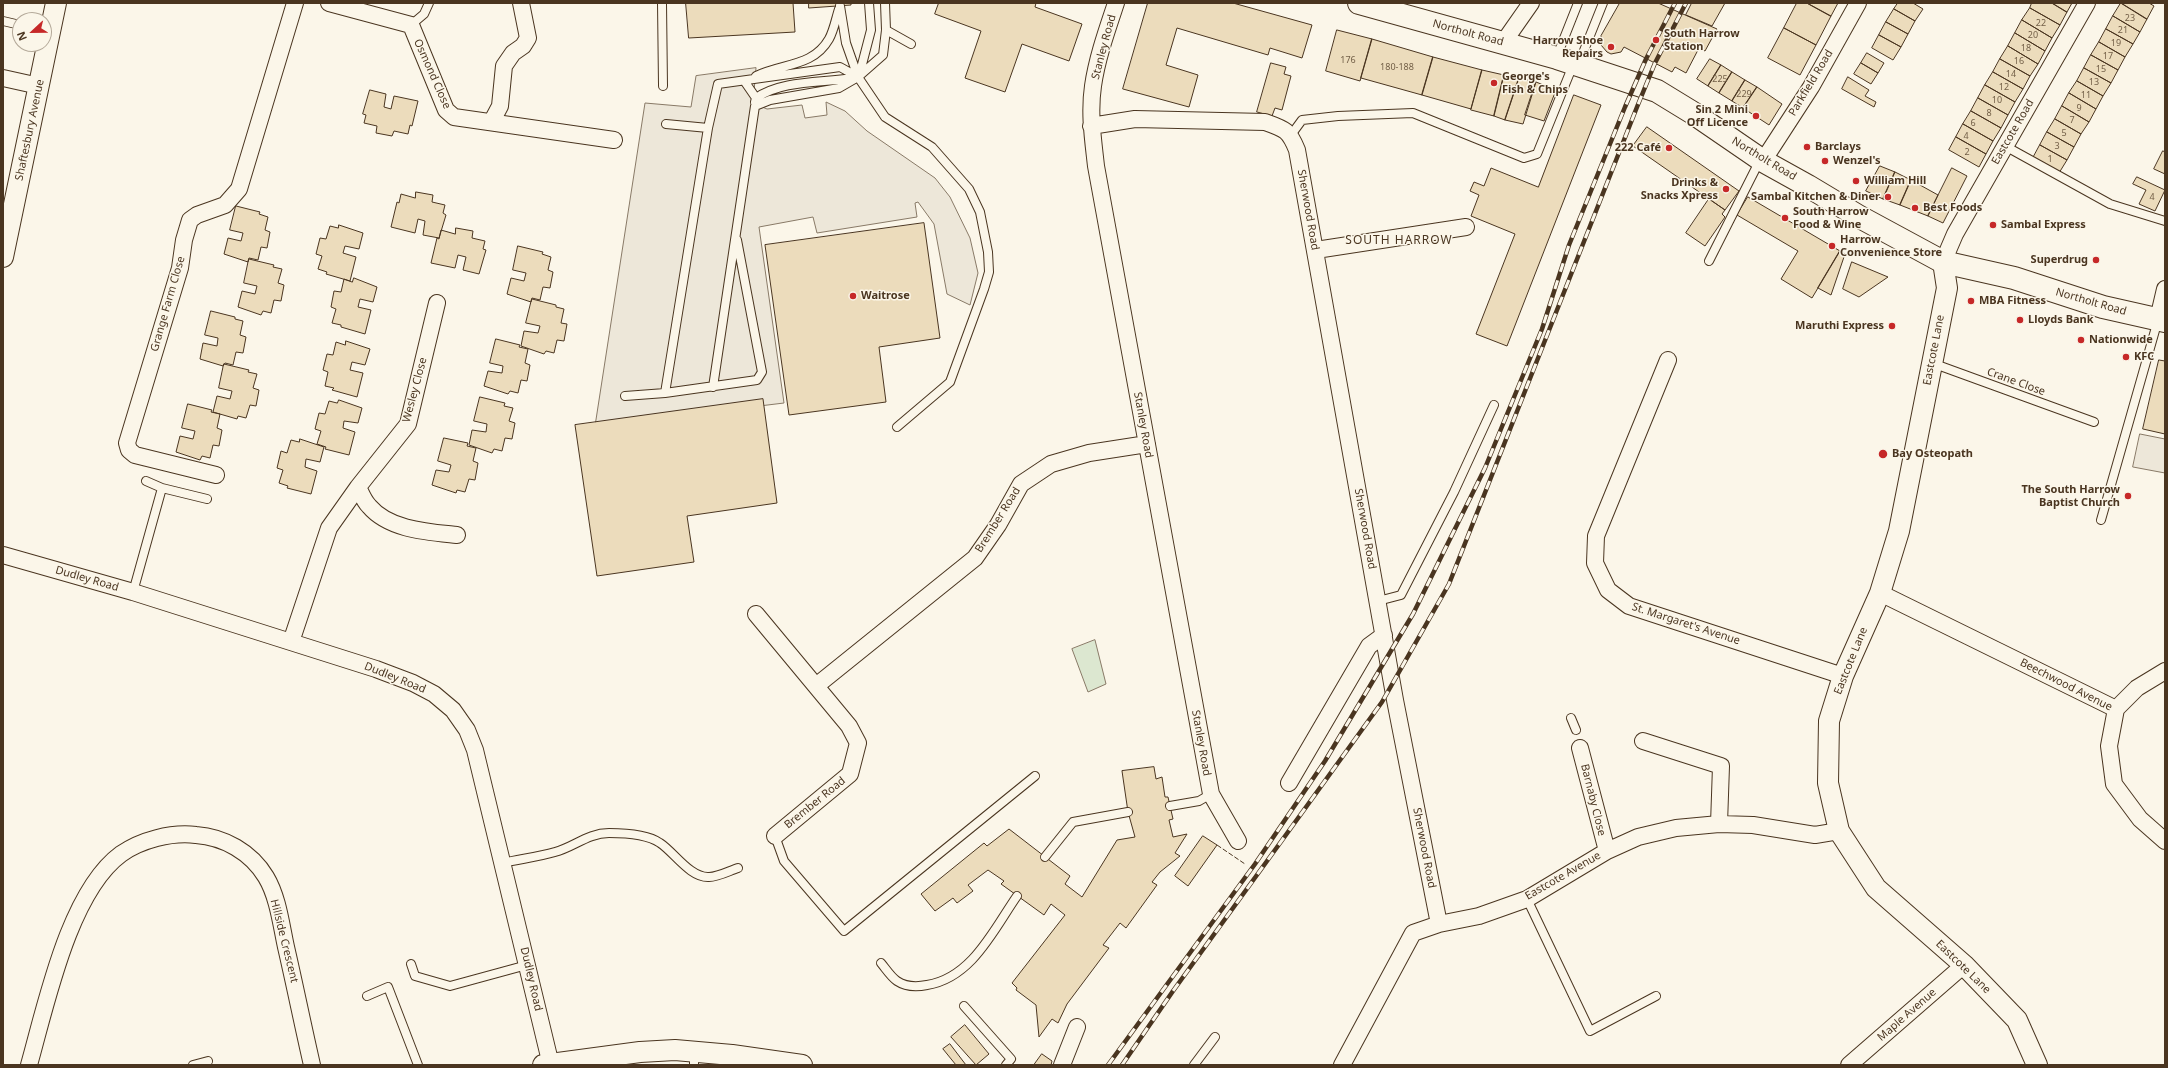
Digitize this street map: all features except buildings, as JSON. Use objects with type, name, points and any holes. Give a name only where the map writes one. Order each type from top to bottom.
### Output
[{"type":"main road","name":"Northolt Road","points":[[1359,3],[1569,62],[1660,93],[1762,161],[1814,189],[1858,216],[1943,262],[2014,278],[2103,307],[2162,320]]},
{"type":"street","name":"Shaftesbury Avenue","points":[[52,16],[56,3]]},
{"type":"street","name":"Grange Farm Close","points":[[216,475],[135,455],[129,450],[127,438],[180,268],[184,240],[190,220],[197,215],[225,205],[240,189],[295,3]]},
{"type":"street","name":"Osmond Close","points":[[330,3],[411,25],[446,110],[454,117],[614,140]]},
{"type":"street","points":[[492,122],[500,106],[504,66],[513,53],[524,46],[528,38],[521,3]]},
{"type":"street","name":"Stanley Road","points":[[1116,3],[1102,44],[1093,86],[1091,126],[1096,166],[1211,794],[1238,841]]},
{"type":"street","points":[[1503,43],[1531,3]]},
{"type":"street","name":"Parkfield Road","points":[[1762,161],[1810,87],[1858,3]]},
{"type":"street","name":"Eastcote Road","points":[[1943,262],[1955,234],[2087,3]]},
{"type":"street","name":"Shaftesbury Avenue","points":[[3,257],[39,86],[44,52]]},
{"type":"street","points":[[3,78],[39,86]]},
{"type":"street","points":[[1091,126],[1135,119],[1259,122],[1279,127],[1291,135]]},
{"type":"street","name":"Sherwood Road","points":[[1291,135],[1297,150],[1316,250],[1384,635],[1439,924]]},
{"type":"street","points":[[1316,250],[1466,227]]},
{"type":"street","name":"Eastcote Lane","points":[[1943,262],[1947,288],[1899,531],[1880,593],[1843,676],[1829,721],[1828,783],[1839,831],[1876,888],[1964,965],[2017,1020],[2037,1065]]},
{"type":"street","points":[[2162,320],[2165,289]]},
{"type":"street","name":"Wesley Close","points":[[291,642],[329,528],[358,487],[408,424],[437,303]]},
{"type":"street","name":"St. Margaret's Avenue","points":[[1668,360],[1596,536],[1594,563],[1608,590],[1629,606],[1843,676]]},
{"type":"street","name":"Brember Road","points":[[816,686],[975,558],[998,525],[1021,484],[1051,464],[1089,452],[1147,444]]},
{"type":"street","points":[[358,487],[369,506],[382,517],[422,531],[457,535]]},
{"type":"street","name":"Dudley Road","points":[[3,555],[133,592],[376,669],[413,683],[434,694],[453,710],[467,730],[475,750],[527,965],[548,1065]]},
{"type":"street","name":"Beechwood Avenue","points":[[1880,593],[2116,709],[2109,746],[2114,784],[2140,819],[2165,841]]},
{"type":"street","name":"Brember Road","points":[[756,614],[849,726],[858,743],[850,774],[775,836]]},
{"type":"street","points":[[1289,783],[1369,646],[1384,635]]},
{"type":"street","points":[[2116,709],[2137,688],[2165,671]]},
{"type":"street","points":[[1644,741],[1721,766],[1719,824]]},
{"type":"street","name":"Barnaby Close","points":[[1580,748],[1607,851]]},
{"type":"street","name":"Eastcote Avenue","points":[[1342,1065],[1413,933],[1439,924],[1479,916],[1527,899],[1607,851],[1638,838],[1676,828],[1719,824],[1753,825],[1815,835],[1839,831]]},
{"type":"street","name":"Hillside Crescent","points":[[28,1065],[53,979],[79,911],[89,892],[121,854],[147,841],[187,834],[220,840],[238,848],[252,860],[266,877],[276,905],[312,1065]]},
{"type":"street","name":"Maple Avenue","points":[[1849,1065],[1964,965]]},
{"type":"street","points":[[1062,1065],[1077,1027]]},
{"type":"street","points":[[548,1065],[640,1052],[675,1050],[694,1058],[732,1055],[802,1065]]},
{"type":"lane","points":[[411,25],[424,14],[429,3]]},
{"type":"lane","points":[[662,3],[663,86]]},
{"type":"lane","points":[[858,77],[871,30],[869,3]]},
{"type":"lane","points":[[755,102],[839,88],[858,77],[883,55],[886,30],[885,3]]},
{"type":"lane","points":[[1291,135],[1302,120],[1338,116],[1413,113],[1524,158],[1537,154],[1569,62],[1578,3]]},
{"type":"lane","points":[[1569,62],[1597,24],[1603,3]]},
{"type":"lane","points":[[747,81],[769,70],[803,61],[818,54],[830,38],[840,6],[846,43],[858,77],[885,117],[932,148],[969,188],[980,212],[988,252],[989,272],[950,382],[897,428]]},
{"type":"lane","points":[[886,30],[911,44]]},
{"type":"lane","points":[[665,393],[708,128],[718,84],[840,67],[858,77]]},
{"type":"lane","points":[[712,387],[755,102],[747,81]]},
{"type":"lane","points":[[666,124],[708,128]]},
{"type":"lane","points":[[2005,146],[2110,204],[2165,221]]},
{"type":"lane","points":[[1708,261],[1762,161]]},
{"type":"lane","points":[[625,396],[665,393],[757,380],[762,372],[736,233]]},
{"type":"lane","points":[[2101,520],[2162,320]]},
{"type":"lane","name":"Crane Close","points":[[1932,363],[2094,422]]},
{"type":"lane","points":[[1378,601],[1401,595],[1454,492],[1494,405]]},
{"type":"lane","points":[[146,481],[162,488],[207,499]]},
{"type":"lane","points":[[133,592],[162,488]]},
{"type":"lane","points":[[1571,718],[1576,730]]},
{"type":"lane","points":[[775,836],[784,861],[844,931],[1036,776]]},
{"type":"lane","points":[[1170,806],[1199,801],[1211,794]]},
{"type":"lane","points":[[1045,857],[1073,822],[1128,812]]},
{"type":"lane","points":[[503,862],[554,853],[581,840],[595,835],[609,833],[647,837],[659,842],[698,875],[709,877],[738,868]]},
{"type":"lane","points":[[881,963],[896,980],[904,985],[923,986],[947,978],[964,968],[978,954],[1017,896]]},
{"type":"lane","points":[[1527,899],[1590,1031],[1656,996]]},
{"type":"lane","points":[[411,964],[415,976],[450,986],[527,965]]},
{"type":"lane","points":[[367,996],[388,986],[418,1065]]},
{"type":"lane","points":[[964,1006],[1011,1058],[1006,1065]]},
{"type":"lane","points":[[1194,1065],[1215,1037]]},
{"type":"lane","points":[[193,1065],[208,1061]]},
{"type":"green space","points":[[1095,640],[1106,684],[1088,692],[1072,649]]},
{"type":"shaded area","points":[[756,68],[753,103],[767,109],[802,105],[805,118],[827,115],[826,102],[845,111],[867,131],[935,178],[950,197],[970,238],[978,273],[970,305],[947,294],[934,224],[918,202],[915,203],[917,217],[817,233],[813,217],[759,227],[784,403],[595,426],[645,103],[691,107],[696,76]]},
{"type":"shaded area","points":[[2140,434],[2165,439],[2165,473],[2133,467]]},
{"type":"railway","points":[[1108,1065],[1255,864],[1325,761],[1413,614],[1485,468],[1542,329],[1569,245],[1625,107],[1646,59],[1675,3]]},
{"type":"railway","points":[[1122,1065],[1173,991],[1382,702],[1449,584],[1637,107],[1655,63],[1686,3]]},
{"type":"fence","points":[[1217,845],[1245,864]]},
{"type":"place","name":"South Harrow Station","points":[[1656,40]]},
{"type":"place","name":"Harrow Shoe Repairs","points":[[1611,47]]},
{"type":"place","name":"George's Fish & Chips","points":[[1494,83]]},
{"type":"place","name":"Sin 2 Mini Off Licence","points":[[1756,116]]},
{"type":"place","name":"Barclays","points":[[1807,147]]},
{"type":"place","name":"222 Café","points":[[1669,148]]},
{"type":"place","name":"Wenzel's","points":[[1825,161]]},
{"type":"place","name":"William Hill","points":[[1856,181]]},
{"type":"place","name":"Drinks & Snacks Xpress","points":[[1726,189]]},
{"type":"place","name":"Sambal Kitchen & Diner","points":[[1888,197]]},
{"type":"place","name":"Best Foods","points":[[1915,208]]},
{"type":"place","name":"South Harrow Food & Wine","points":[[1785,218]]},
{"type":"place","name":"Sambal Express","points":[[1993,225]]},
{"type":"place","name":"Harrow Convenience Store","points":[[1832,246]]},
{"type":"place","name":"Superdrug","points":[[2096,260]]},
{"type":"place","name":"Waitrose","points":[[853,296]]},
{"type":"place","name":"MBA Fitness","points":[[1971,301]]},
{"type":"place","name":"Lloyds Bank","points":[[2020,320]]},
{"type":"place","name":"Maruthi Express","points":[[1892,326]]},
{"type":"place","name":"Nationwide","points":[[2081,340]]},
{"type":"place","name":"KFC","points":[[2126,357]]},
{"type":"place","name":"Bay Osteopath","points":[[1883,454]]},
{"type":"place","name":"The South Harrow Baptist Church","points":[[2128,496]]},
{"type":"district","name":"SOUTH HARROW","points":[[1399,241]]}]
